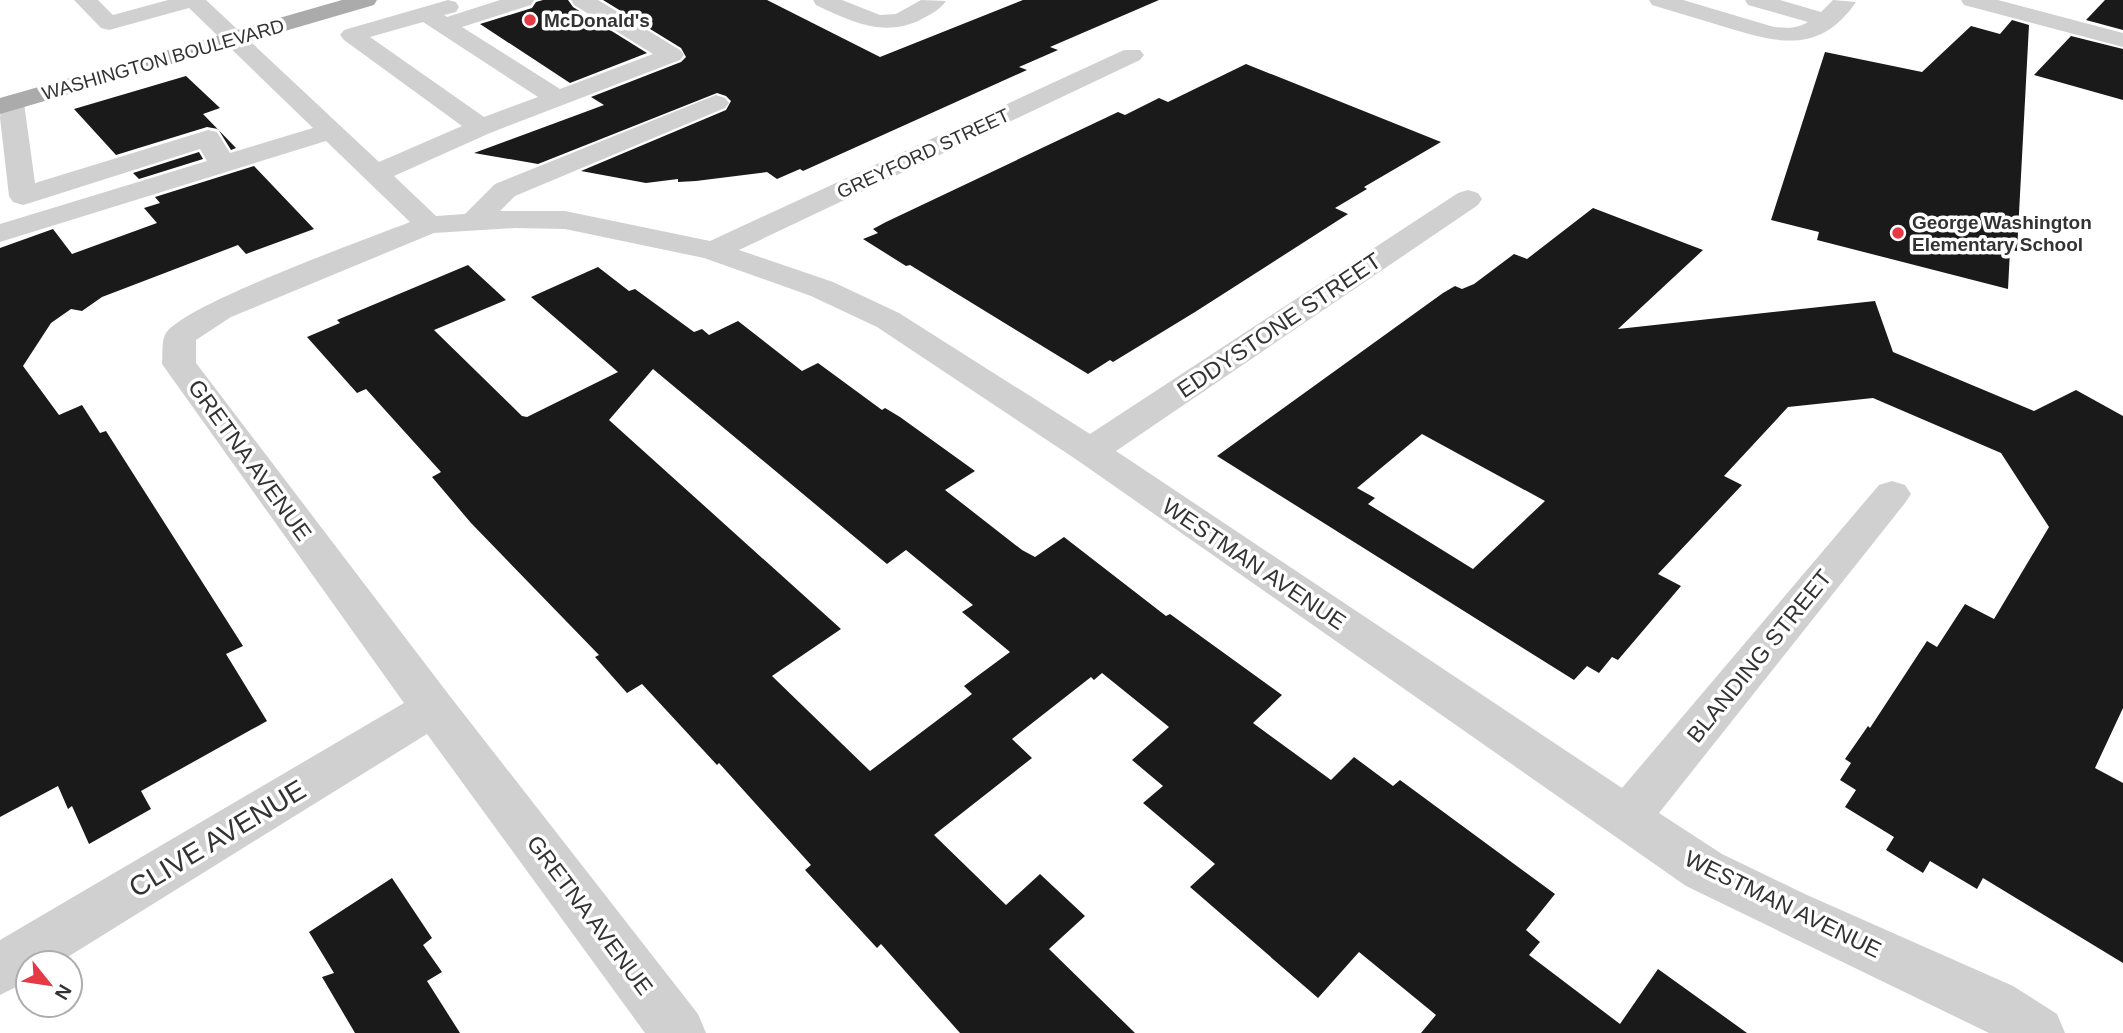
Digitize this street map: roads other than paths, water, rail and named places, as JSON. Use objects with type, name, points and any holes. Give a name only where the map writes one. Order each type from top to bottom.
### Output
[{"type":"main road","name":"WASHINGTON BOULEVARD","points":[[102,53],[209,15],[290,0]]},
{"type":"main road","name":"WASHINGTON BOULEVARD","points":[[5,104],[209,15],[366,0]]},
{"type":"street","points":[[85,0],[109,23],[209,15],[429,225]]},
{"type":"street","points":[[435,19],[457,4],[451,0]]},
{"type":"street","points":[[481,127],[352,35],[523,0]]},
{"type":"street","points":[[376,174],[481,127],[673,55],[582,0]]},
{"type":"street","points":[[824,0],[875,23],[911,18],[935,1],[932,0]]},
{"type":"street","points":[[1660,0],[1772,34],[1804,36],[1825,20],[1844,0]]},
{"type":"street","points":[[1756,0],[1825,20]]},
{"type":"street","points":[[1972,0],[2123,40]]},
{"type":"street","points":[[435,19],[557,98]]},
{"type":"street","name":"GREYFORD STREET","points":[[713,251],[1132,55]]},
{"type":"street","points":[[473,222],[505,190],[716,103]]},
{"type":"street","points":[[5,104],[23,196],[208,138],[222,164]]},
{"type":"street","points":[[0,233],[331,131]]},
{"type":"street","name":"EDDYSTONE STREET","points":[[1090,451],[1468,199]]},
{"type":"street","name":"WESTMAN AVENUE","points":[[429,225],[515,219],[565,220],[713,251],[822,289],[888,320],[1090,451],[1704,870],[1789,912],[1994,1004],[2038,1033]]},
{"type":"street","name":"GRETNA AVENUE","points":[[429,225],[220,310],[180,336],[179,364],[433,708],[679,1033]]},
{"type":"street","name":"BLANDING STREET","points":[[1626,818],[1892,494]]},
{"type":"street","name":"CLIVE AVENUE","points":[[0,969],[433,708]]},
{"type":"place","name":"McDonald's","points":[[530,20]]},
{"type":"place","name":"George Washington Elementary School","points":[[1898,233]]}]
